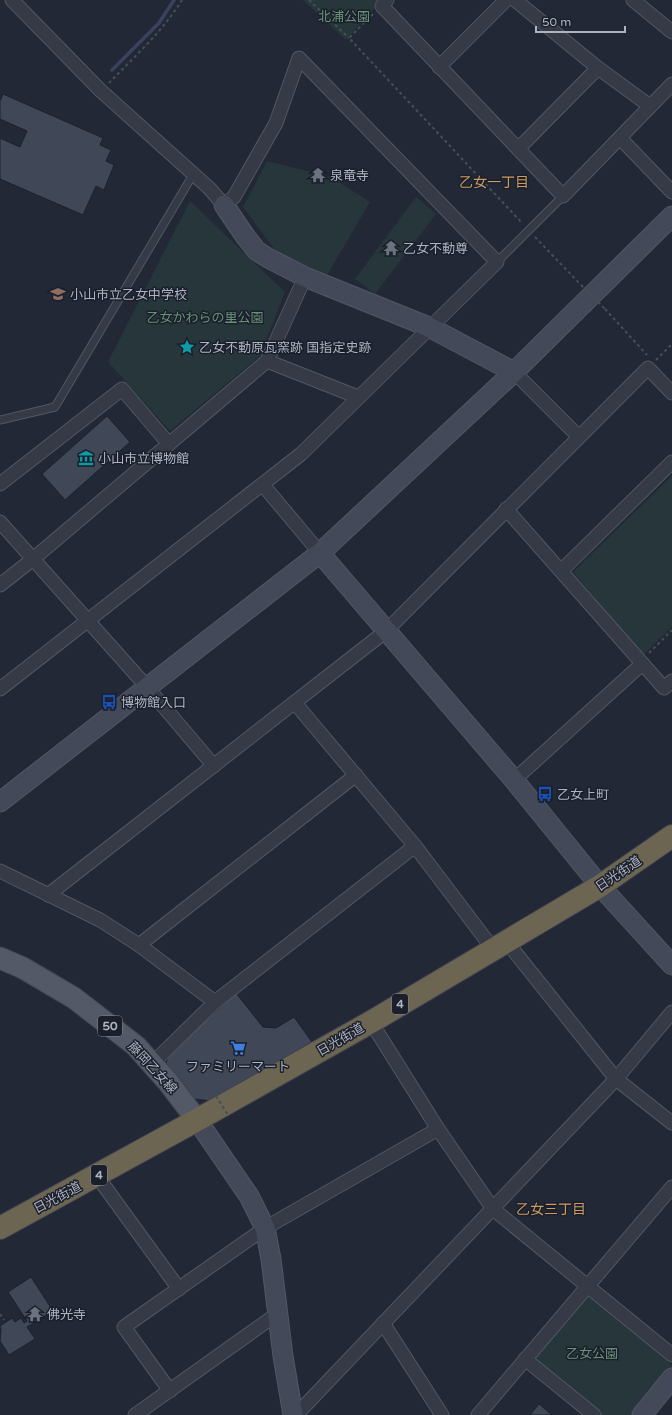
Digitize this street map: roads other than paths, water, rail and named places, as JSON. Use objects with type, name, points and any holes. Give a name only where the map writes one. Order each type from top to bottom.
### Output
[{"type":"highway","name":"日光街道","points":[[0,1228],[97,1176],[370,1022],[600,886],[672,836]]},
{"type":"main road","name":"藤岡乙女線","points":[[0,958],[23,968],[74,998],[136,1046],[153,1063],[197,1120]]},
{"type":"street","points":[[12,0],[101,91],[194,173],[224,205],[257,251],[305,277],[429,327],[514,372],[578,436]]},
{"type":"street","points":[[439,67],[506,0]]},
{"type":"street","points":[[516,0],[598,68],[650,106]]},
{"type":"street","points":[[633,0],[672,32]]},
{"type":"street","points":[[384,3],[439,67],[563,196],[672,84]]},
{"type":"street","points":[[0,688],[302,454],[429,327],[497,262],[299,58],[276,124],[234,197],[224,205]]},
{"type":"street","points":[[518,149],[598,68]]},
{"type":"street","points":[[620,138],[672,192]]},
{"type":"street","points":[[0,802],[320,553],[514,372],[672,216]]},
{"type":"street","points":[[0,585],[33,560],[267,361],[305,277]]},
{"type":"street","points":[[267,361],[358,397]]},
{"type":"street","points":[[48,894],[295,703],[386,630],[578,436],[648,368],[672,393]]},
{"type":"street","points":[[0,484],[122,389],[170,444]]},
{"type":"street","points":[[561,571],[672,462]]},
{"type":"street","points":[[263,485],[514,780],[600,886],[672,965]]},
{"type":"street","points":[[506,509],[664,688],[672,681]]},
{"type":"street","points":[[0,522],[147,687],[214,766]]},
{"type":"street","points":[[514,780],[641,663]]},
{"type":"street","points":[[295,703],[499,945],[616,1079],[672,1124]]},
{"type":"street","points":[[139,945],[356,775]]},
{"type":"street","points":[[153,1063],[214,1002],[415,846]]},
{"type":"street","points":[[0,871],[100,920],[139,945],[214,1002]]},
{"type":"street","points":[[295,1415],[616,1079],[672,1012]]},
{"type":"street","points":[[370,1022],[438,1129],[493,1209],[672,1355]]},
{"type":"street","points":[[197,1120],[249,1196],[265,1228],[271,1259],[277,1314],[295,1415]]},
{"type":"street","points":[[170,1391],[124,1327],[265,1228],[438,1129]]},
{"type":"street","points":[[97,1176],[179,1289]]},
{"type":"street","points":[[478,1415],[586,1286],[672,1187]]},
{"type":"street","points":[[135,1415],[277,1314]]},
{"type":"street","points":[[383,1323],[442,1415]]},
{"type":"street","points":[[525,1359],[594,1415]]},
{"type":"street","points":[[642,1415],[672,1378]]},
{"type":"lane","points":[[0,420],[55,408],[194,173]]},
{"type":"lane","points":[[497,262],[563,196]]},
{"type":"waterway","points":[[112,70],[159,23],[174,0]]},
{"type":"place","name":"泉竜寺","points":[[318,175]]},
{"type":"place","name":"乙女不動尊","points":[[391,248]]},
{"type":"place","name":"小山市立乙女中学校","points":[[58,294]]},
{"type":"place","name":"乙女不動原瓦窯跡 国指定史跡","points":[[187,347]]},
{"type":"place","name":"小山市立博物館","points":[[86,458]]},
{"type":"place","name":"博物館入口","points":[[109,702]]},
{"type":"place","name":"乙女上町","points":[[545,794]]},
{"type":"place","name":"ファミリーマート","points":[[238,1048]]},
{"type":"place","name":"佛光寺","points":[[35,1314]]},
{"type":"district","name":"乙女一丁目","points":[[494,182]]},
{"type":"district","name":"乙女三丁目","points":[[551,1209]]},
{"type":"park label","name":"北浦公園","points":[[344,16]]},
{"type":"park label","name":"乙女かわらの里公園","points":[[205,317]]},
{"type":"park label","name":"乙女公園","points":[[592,1353]]}]
